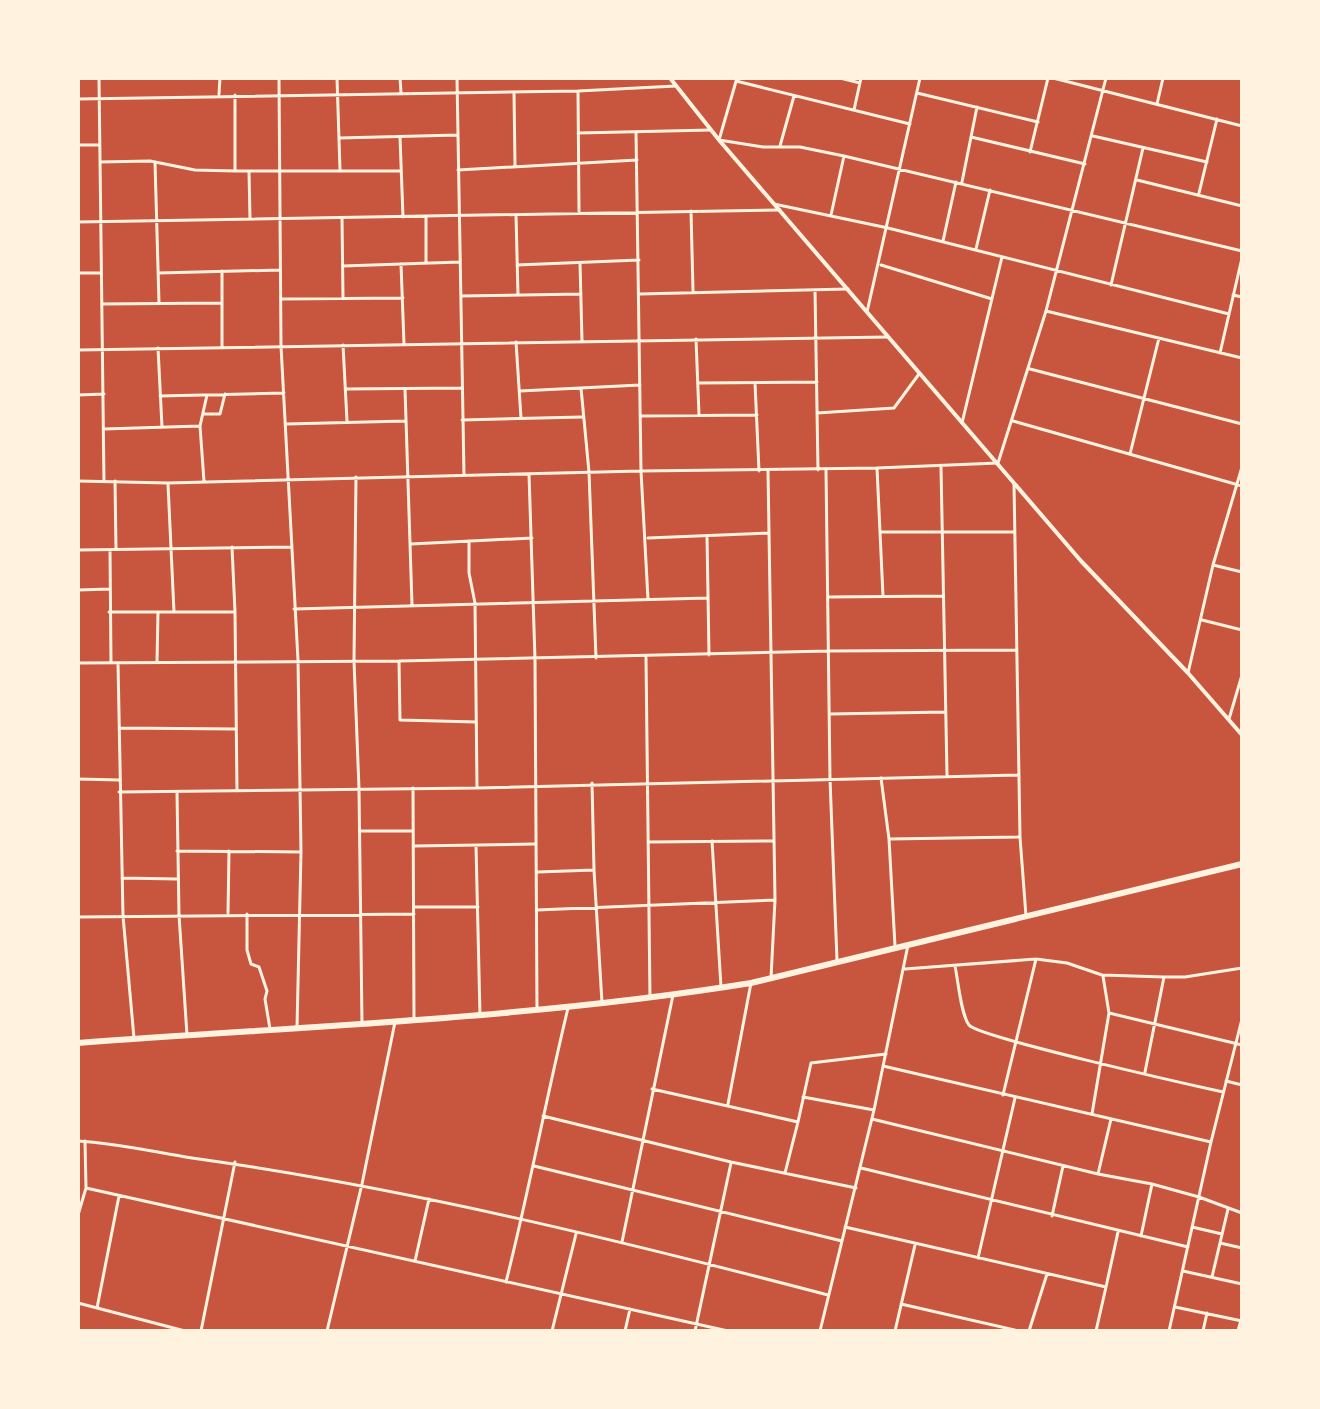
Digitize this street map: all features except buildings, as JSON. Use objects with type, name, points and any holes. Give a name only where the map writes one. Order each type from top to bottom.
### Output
[{"type":"highway","points":[[78,1043],[414,1021],[673,995],[751,983],[1242,864]]},
{"type":"street","points":[[99,78],[104,482]]},
{"type":"street","points":[[219,95],[220,78]]},
{"type":"street","points":[[279,78],[281,346],[298,660],[301,852],[297,1028]]},
{"type":"street","points":[[337,78],[340,171]]},
{"type":"street","points":[[400,78],[401,93]]},
{"type":"street","points":[[457,78],[464,475]]},
{"type":"street","points":[[670,78],[719,140],[1081,561],[1188,673],[1242,735]]},
{"type":"street","points":[[840,78],[860,80],[854,110]]},
{"type":"street","points":[[867,312],[920,78]]},
{"type":"street","points":[[1030,152],[1051,78],[1242,126]]},
{"type":"street","points":[[998,463],[1030,369],[1106,78]]},
{"type":"street","points":[[1157,104],[1163,78]]},
{"type":"street","points":[[719,140],[737,79],[910,124]]},
{"type":"street","points":[[78,99],[578,91],[676,86]]},
{"type":"street","points":[[578,91],[579,213]]},
{"type":"street","points":[[514,92],[515,166]]},
{"type":"street","points":[[917,92],[1038,122]]},
{"type":"street","points":[[235,95],[235,171]]},
{"type":"street","points":[[780,147],[794,96]]},
{"type":"street","points":[[962,183],[977,107]]},
{"type":"street","points":[[1199,195],[1217,119]]},
{"type":"street","points":[[578,133],[711,130]]},
{"type":"street","points":[[636,132],[641,471],[648,599]]},
{"type":"street","points":[[339,138],[458,135]]},
{"type":"street","points":[[1092,136],[1207,162]]},
{"type":"street","points":[[400,137],[403,217]]},
{"type":"street","points":[[971,137],[1085,164]]},
{"type":"street","points":[[719,140],[800,147],[844,156],[1242,251]]},
{"type":"street","points":[[78,145],[100,145]]},
{"type":"street","points":[[1111,285],[1143,148]]},
{"type":"street","points":[[831,216],[844,156]]},
{"type":"street","points":[[458,170],[637,160]]},
{"type":"street","points":[[100,162],[155,162],[195,170],[401,171]]},
{"type":"street","points":[[155,162],[159,303]]},
{"type":"street","points":[[249,171],[250,219]]},
{"type":"street","points":[[1136,180],[1242,206]]},
{"type":"street","points":[[943,242],[956,182]]},
{"type":"street","points":[[976,250],[990,190]]},
{"type":"street","points":[[774,204],[888,228],[1229,314]]},
{"type":"street","points":[[78,222],[780,210]]},
{"type":"street","points":[[691,211],[693,292]]},
{"type":"street","points":[[516,215],[518,295]]},
{"type":"street","points":[[426,217],[426,263]]},
{"type":"street","points":[[342,218],[343,298]]},
{"type":"street","points":[[962,423],[1002,257]]},
{"type":"street","points":[[1220,353],[1242,258]]},
{"type":"street","points":[[517,265],[639,260]]},
{"type":"street","points":[[343,266],[460,262]]},
{"type":"street","points":[[580,263],[582,341]]},
{"type":"street","points":[[401,264],[404,344]]},
{"type":"street","points":[[880,265],[992,299]]},
{"type":"street","points":[[158,273],[280,270]]},
{"type":"street","points":[[222,271],[222,347]]},
{"type":"street","points":[[78,273],[101,273]]},
{"type":"street","points":[[639,294],[848,289]]},
{"type":"street","points":[[815,290],[818,470]]},
{"type":"street","points":[[460,296],[581,294]]},
{"type":"street","points":[[1233,295],[1242,297]]},
{"type":"street","points":[[281,299],[403,298]]},
{"type":"street","points":[[102,304],[222,303]]},
{"type":"street","points":[[1046,311],[1242,358]]},
{"type":"street","points":[[78,350],[888,337]]},
{"type":"street","points":[[1130,454],[1159,338]]},
{"type":"street","points":[[696,339],[699,416]]},
{"type":"street","points":[[516,342],[521,418]]},
{"type":"street","points":[[343,345],[347,422]]},
{"type":"street","points":[[158,348],[162,427]]},
{"type":"street","points":[[1030,369],[1242,424]]},
{"type":"street","points":[[817,413],[894,408],[919,374]]},
{"type":"street","points":[[698,383],[817,382]]},
{"type":"street","points":[[755,383],[759,471]]},
{"type":"street","points":[[520,391],[640,385]]},
{"type":"street","points":[[345,389],[462,388]]},
{"type":"street","points":[[581,388],[589,472],[596,658]]},
{"type":"street","points":[[405,389],[412,605]]},
{"type":"street","points":[[160,396],[284,393]]},
{"type":"street","points":[[78,395],[104,394]]},
{"type":"street","points":[[203,414],[220,414],[225,394]]},
{"type":"street","points":[[204,481],[200,426],[207,395]]},
{"type":"street","points":[[640,416],[757,415]]},
{"type":"street","points":[[462,420],[582,417]]},
{"type":"street","points":[[285,424],[406,421]]},
{"type":"street","points":[[1013,421],[1242,486]]},
{"type":"street","points":[[104,429],[200,426]]},
{"type":"street","points":[[78,481],[168,483],[529,473],[826,470],[998,463]]},
{"type":"street","points":[[941,467],[947,776]]},
{"type":"street","points":[[1188,673],[1213,565],[1242,467]]},
{"type":"street","points":[[877,468],[883,596]]},
{"type":"street","points":[[826,470],[830,779],[837,961]]},
{"type":"street","points":[[768,471],[775,900],[771,978]]},
{"type":"street","points":[[529,473],[535,659],[537,1010]]},
{"type":"street","points":[[356,477],[354,661],[362,1024]]},
{"type":"street","points":[[115,481],[116,549]]},
{"type":"street","points":[[1014,481],[1020,837],[1026,916]]},
{"type":"street","points":[[168,483],[174,612]]},
{"type":"street","points":[[880,532],[1014,532]]},
{"type":"street","points":[[646,538],[768,533]]},
{"type":"street","points":[[707,536],[709,655]]},
{"type":"street","points":[[410,544],[532,538]]},
{"type":"street","points":[[469,541],[469,573],[475,603],[477,788]]},
{"type":"street","points":[[232,547],[237,791]]},
{"type":"street","points":[[78,550],[291,547]]},
{"type":"street","points":[[110,549],[111,663]]},
{"type":"street","points":[[1213,565],[1242,572]]},
{"type":"street","points":[[78,590],[110,589]]},
{"type":"street","points":[[828,597],[943,596]]},
{"type":"street","points":[[294,609],[708,598]]},
{"type":"street","points":[[109,612],[235,612]]},
{"type":"street","points":[[157,662],[158,612]]},
{"type":"street","points":[[1202,620],[1242,630]]},
{"type":"street","points":[[78,663],[399,661],[1016,650]]},
{"type":"street","points":[[646,657],[650,998]]},
{"type":"street","points":[[399,661],[400,720],[476,722]]},
{"type":"street","points":[[118,663],[123,916],[134,1039]]},
{"type":"street","points":[[1229,719],[1242,675]]},
{"type":"street","points":[[829,714],[946,712]]},
{"type":"street","points":[[119,728],[236,729]]},
{"type":"street","points":[[119,792],[477,788],[1019,775]]},
{"type":"street","points":[[881,778],[889,839],[895,947]]},
{"type":"street","points":[[78,779],[119,780]]},
{"type":"street","points":[[592,783],[602,1003]]},
{"type":"street","points":[[413,788],[414,1021]]},
{"type":"street","points":[[177,792],[177,879],[187,1035]]},
{"type":"street","points":[[360,831],[413,831]]},
{"type":"street","points":[[889,839],[1020,837]]},
{"type":"street","points":[[712,841],[721,987]]},
{"type":"street","points":[[649,842],[773,841]]},
{"type":"street","points":[[413,846],[534,844]]},
{"type":"street","points":[[476,846],[480,1015]]},
{"type":"street","points":[[177,851],[301,852]]},
{"type":"street","points":[[228,913],[229,851]]},
{"type":"street","points":[[536,872],[594,870]]},
{"type":"street","points":[[122,878],[177,879]]},
{"type":"street","points":[[537,910],[775,900]]},
{"type":"street","points":[[414,907],[478,907]]},
{"type":"street","points":[[78,917],[228,913],[414,914]]},
{"type":"street","points":[[247,914],[247,950],[251,964],[259,967],[265,980],[270,1030]]},
{"type":"street","points":[[820,1331],[861,1168],[908,944]]},
{"type":"street","points":[[905,969],[1036,959],[1067,963],[1102,975],[1185,977],[1242,968]]},
{"type":"street","points":[[1003,1095],[1036,959]]},
{"type":"street","points":[[955,966],[968,1024],[974,1029],[1015,1042],[1223,1092]]},
{"type":"street","points":[[1092,1114],[1109,1013],[1102,975]]},
{"type":"street","points":[[1145,1073],[1164,977]]},
{"type":"street","points":[[727,1105],[751,983]]},
{"type":"street","points":[[622,1243],[673,995]]},
{"type":"street","points":[[506,1282],[568,1006]]},
{"type":"street","points":[[1109,1013],[1242,1045]]},
{"type":"street","points":[[1169,1331],[1242,1019]]},
{"type":"street","points":[[327,1331],[362,1184],[395,1022]]},
{"type":"street","points":[[785,1173],[809,1065],[812,1062],[886,1054]]},
{"type":"street","points":[[883,1066],[1211,1142]]},
{"type":"street","points":[[1226,1081],[1242,1085]]},
{"type":"street","points":[[652,1089],[798,1122]]},
{"type":"street","points":[[803,1097],[874,1110]]},
{"type":"street","points":[[978,1258],[1016,1097]]},
{"type":"street","points":[[543,1116],[731,1162],[856,1188]]},
{"type":"street","points":[[872,1119],[1005,1149],[1063,1166],[1152,1184],[1242,1213]]},
{"type":"street","points":[[1098,1174],[1111,1119]]},
{"type":"street","points":[[78,1141],[235,1162],[362,1184],[522,1219],[828,1295]]},
{"type":"street","points":[[78,1215],[86,1188],[85,1141]]},
{"type":"street","points":[[201,1331],[235,1162]]},
{"type":"street","points":[[695,1331],[731,1162]]},
{"type":"street","points":[[534,1166],[842,1241]]},
{"type":"street","points":[[1052,1216],[1063,1166]]},
{"type":"street","points":[[861,1168],[1188,1247]]},
{"type":"street","points":[[1141,1236],[1152,1184]]},
{"type":"street","points":[[86,1188],[728,1331]]},
{"type":"street","points":[[97,1308],[119,1196]]},
{"type":"street","points":[[415,1261],[429,1199]]},
{"type":"street","points":[[1212,1277],[1228,1209]]},
{"type":"street","points":[[845,1227],[1106,1287]]},
{"type":"street","points":[[1192,1227],[1222,1234]]},
{"type":"street","points":[[1096,1331],[1119,1231]]},
{"type":"street","points":[[552,1331],[576,1232]]},
{"type":"street","points":[[895,1331],[915,1243]]},
{"type":"street","points":[[1220,1243],[1242,1248]]},
{"type":"street","points":[[1183,1271],[1242,1284]]},
{"type":"street","points":[[1029,1331],[1047,1274]]},
{"type":"street","points":[[78,1303],[185,1331]]},
{"type":"street","points":[[901,1304],[1019,1331]]},
{"type":"street","points":[[1175,1307],[1241,1320],[1238,1331]]},
{"type":"street","points":[[625,1331],[630,1309]]},
{"type":"street","points":[[1203,1331],[1207,1313]]}]
